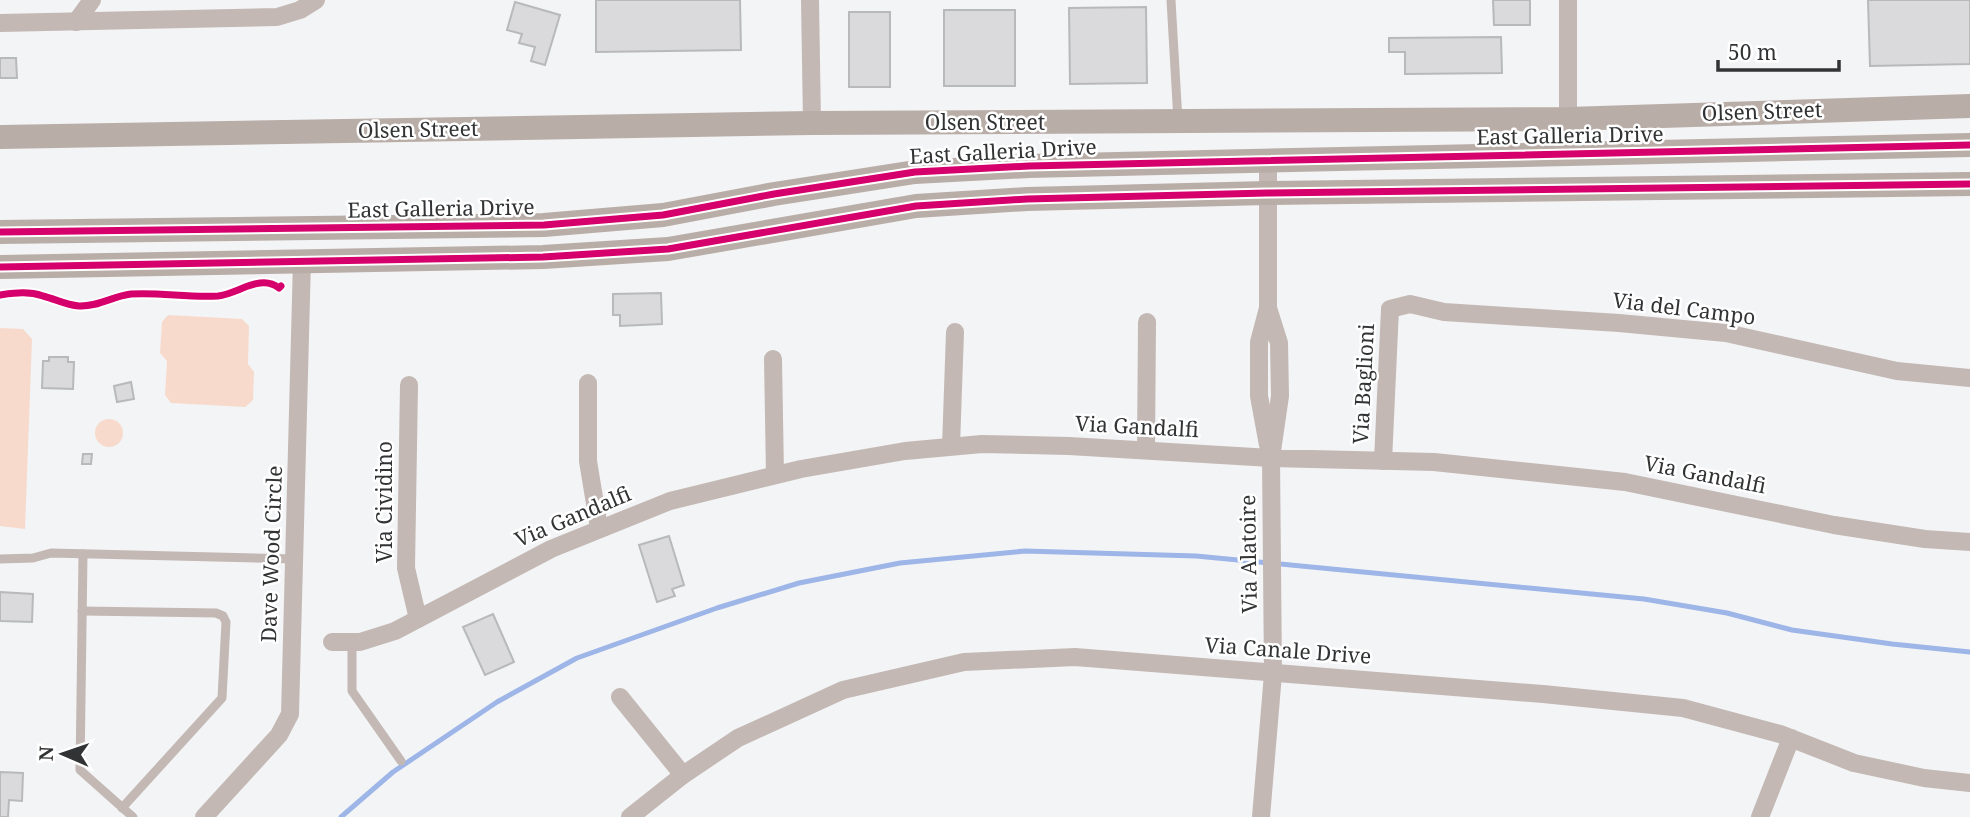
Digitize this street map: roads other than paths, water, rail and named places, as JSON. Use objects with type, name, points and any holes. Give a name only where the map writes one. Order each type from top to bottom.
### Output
[{"type":"main road","name":"Olsen Street","points":[[0,137],[812,122],[1568,119],[1970,106]]},
{"type":"main road","name":"East Galleria Drive","points":[[0,232],[502,226],[663,215],[915,172],[1029,166],[1970,145]]},
{"type":"main road","points":[[0,267],[543,257],[668,249],[916,206],[1027,199],[1268,193],[1970,184]]},
{"type":"main road","points":[[302,260],[322,242],[479,238],[502,226]]},
{"type":"street","points":[[76,22],[92,0]]},
{"type":"street","points":[[0,23],[277,17],[300,10],[316,0]]},
{"type":"street","points":[[810,0],[812,122]]},
{"type":"street","points":[[1568,0],[1568,119]]},
{"type":"street","name":"Via Alatoire","points":[[1261,817],[1273,674],[1271,458],[1259,396],[1259,342],[1268,308],[1268,160]]},
{"type":"street","name":"Dave Wood Circle","points":[[204,817],[279,735],[290,714],[302,260]]},
{"type":"street","name":"Via del Campo","points":[[1390,309],[1410,304],[1444,312],[1726,333],[1897,372],[1970,378]]},
{"type":"street","name":"Via Baglioni","points":[[1383,461],[1390,309]]},
{"type":"street","points":[[1146,450],[1147,322]]},
{"type":"street","points":[[951,446],[956,332]]},
{"type":"street","points":[[773,359],[775,475]]},
{"type":"street","points":[[588,383],[588,461],[599,528]]},
{"type":"street","name":"Via Cividino","points":[[409,385],[406,568],[418,619]]},
{"type":"street","name":"Via Gandalfi","points":[[332,642],[360,642],[395,631],[551,548],[670,501],[775,475],[892,453],[951,446],[1044,445],[1271,458],[1434,462],[1625,482],[1925,540],[1970,542]]},
{"type":"street","name":"Via Canale Drive","points":[[630,817],[683,775],[738,738],[843,690],[964,662],[1075,657],[1543,694],[1683,708],[1791,738],[1854,763],[1924,778],[1970,783]]},
{"type":"street","points":[[620,697],[683,775]]},
{"type":"street","points":[[1760,817],[1791,738]]},
{"type":"lane","points":[[1171,0],[1178,122]]},
{"type":"lane","points":[[0,559],[33,558],[51,553],[295,559]]},
{"type":"lane","points":[[83,554],[80,770],[133,817]]},
{"type":"lane","points":[[82,611],[216,613],[223,616],[226,622],[222,698],[122,808]]},
{"type":"lane","points":[[352,642],[352,691],[401,761]]},
{"type":"waterway","points":[[341,817],[393,772],[497,702],[577,658],[717,608],[799,583],[900,563],[1025,551],[1196,556],[1644,599],[1727,613],[1792,630],[1970,652]]}]
